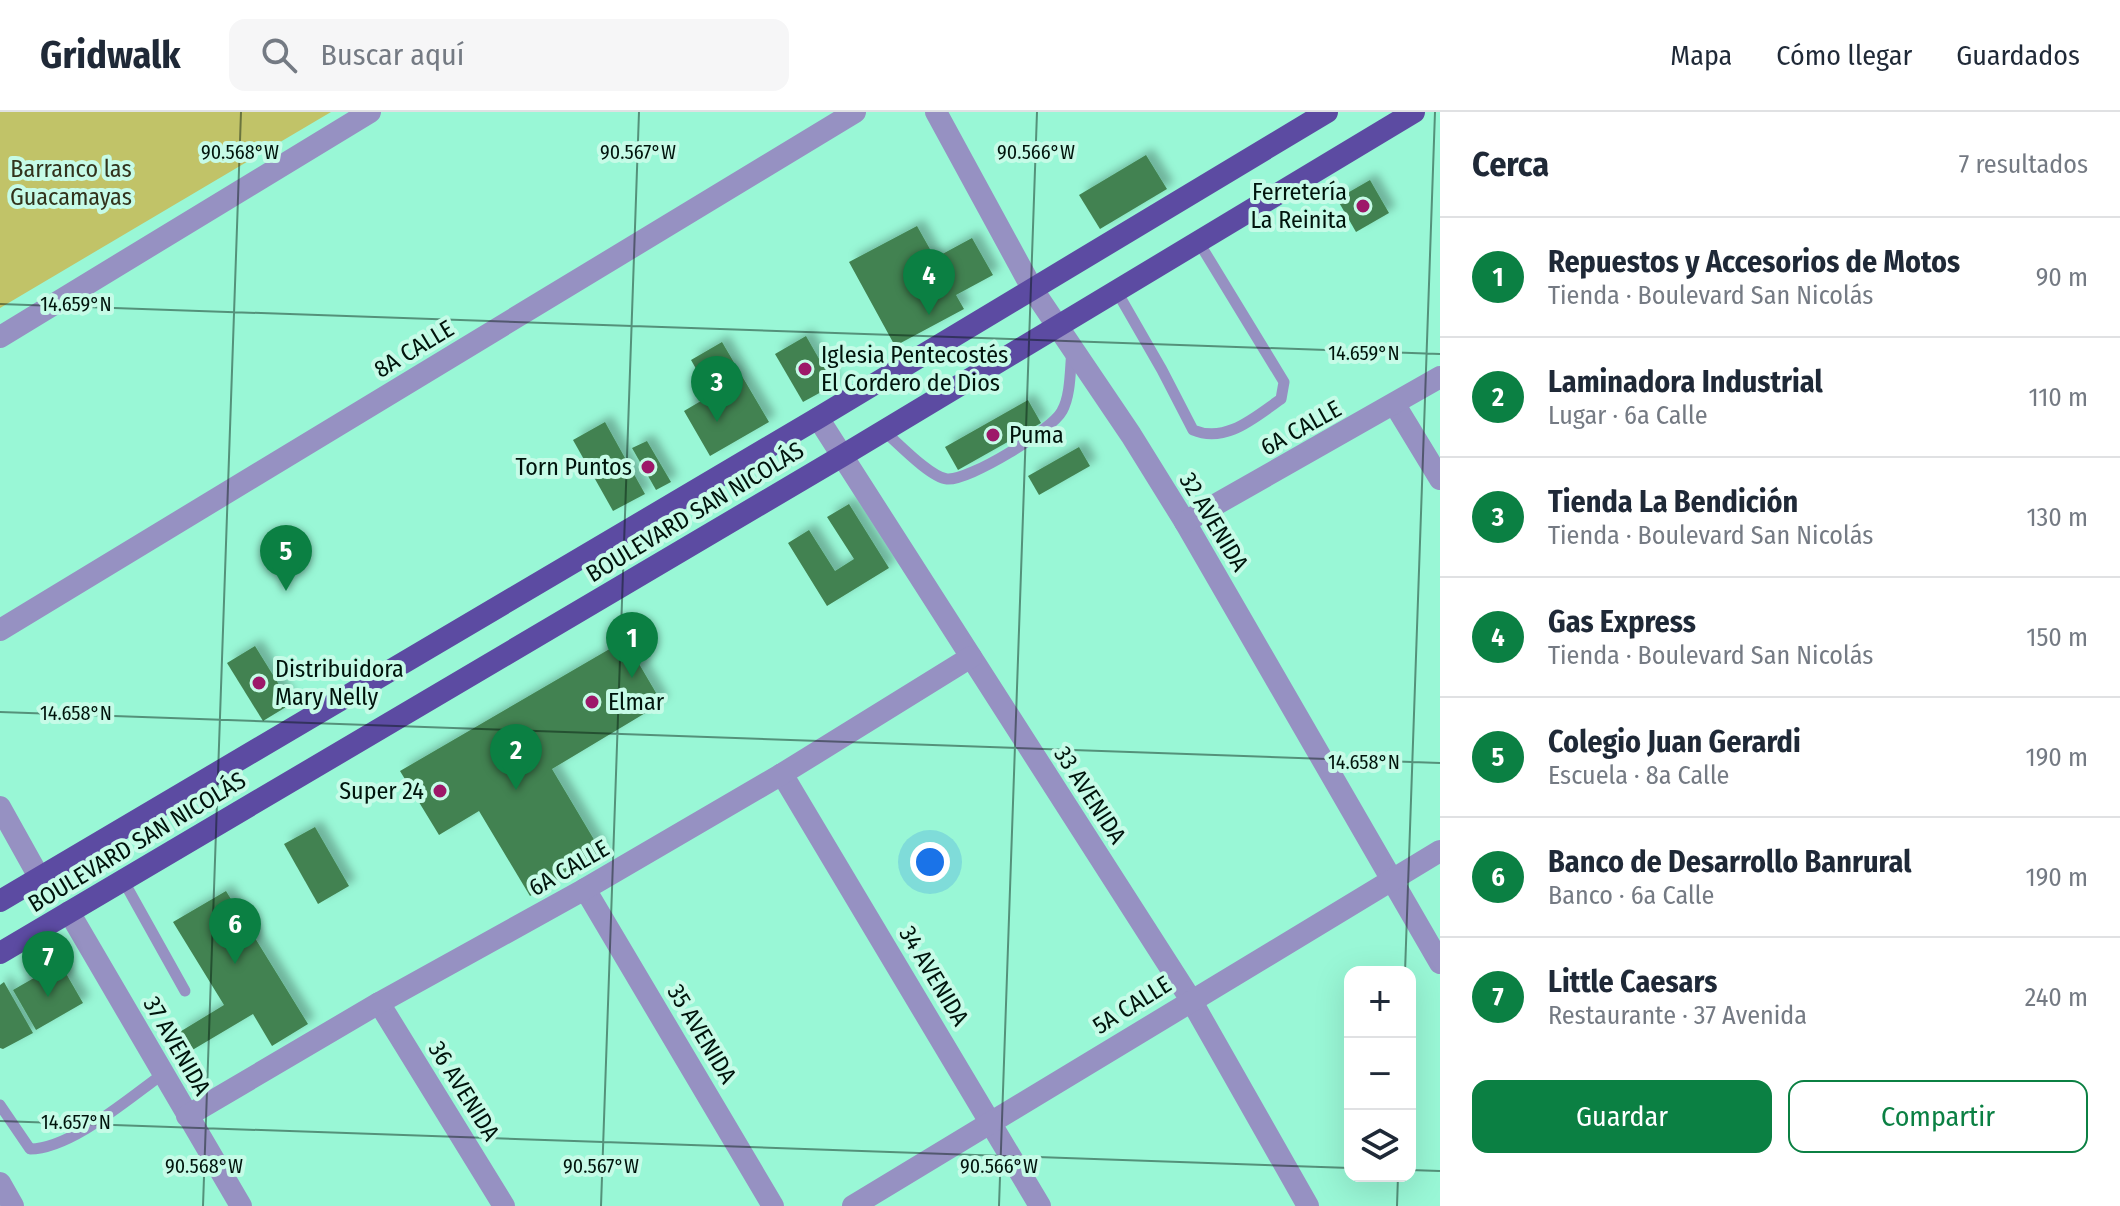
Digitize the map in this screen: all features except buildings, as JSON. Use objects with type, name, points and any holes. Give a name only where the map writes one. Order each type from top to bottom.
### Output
[{"type":"main road","name":"BOULEVARD SAN NICOLÁS","points":[[0,901],[818,418],[1327,112]]},
{"type":"main road","name":"BOULEVARD SAN NICOLÁS","points":[[0,953],[842,456],[1414,112]]},
{"type":"street","points":[[0,337],[370,112]]},
{"type":"street","name":"8A CALLE","points":[[0,630],[855,112]]},
{"type":"street","name":"32 AVENIDA","points":[[936,112],[1033,290],[1185,522],[1440,963]]},
{"type":"street","name":"6A CALLE","points":[[1185,522],[1440,377]]},
{"type":"street","points":[[1395,405],[1440,479]]},
{"type":"street","name":"33 AVENIDA","points":[[818,418],[1191,1000],[1308,1206]]},
{"type":"street","name":"6A CALLE","points":[[187,1116],[782,774],[971,657]]},
{"type":"street","name":"34 AVENIDA","points":[[782,774],[1040,1206]]},
{"type":"street","points":[[0,807],[39,877]]},
{"type":"street","name":"5A CALLE","points":[[853,1206],[1440,851]]},
{"type":"street","name":"35 AVENIDA","points":[[585,889],[773,1206]]},
{"type":"street","name":"37 AVENIDA","points":[[69,912],[241,1206]]},
{"type":"street","name":"36 AVENIDA","points":[[379,1003],[504,1206]]},
{"type":"street","points":[[0,1183],[13,1206]]},
{"type":"lane","points":[[1116,290],[1193,430],[1218,434],[1246,424],[1281,399],[1284,382],[1198,241]]},
{"type":"lane","points":[[883,431],[936,475],[949,479],[975,472],[1053,425],[1064,409],[1072,347]]},
{"type":"lane","points":[[123,880],[185,991]]},
{"type":"lane","points":[[0,1105],[30,1149],[45,1149],[73,1137],[163,1074]]},
{"type":"green space","name":"Barranco las Guacamayas","points":[[0,112],[331,112],[0,308]]},
{"type":"place","name":"Ferretería La Reinita","points":[[1363,206]]},
{"type":"place","name":"Gas Express","points":[[929,315]]},
{"type":"place","name":"Iglesia Pentecostés El Cordero de Dios","points":[[805,369]]},
{"type":"place","name":"Tienda La Bendición","points":[[717,422]]},
{"type":"place","name":"Puma","points":[[993,435]]},
{"type":"place","name":"Torn Puntos","points":[[648,467]]},
{"type":"place","name":"Colegio Juan Gerardi","points":[[286,591]]},
{"type":"place","name":"Repuestos y Accesorios de Motos","points":[[632,678]]},
{"type":"place","name":"Distribuidora Mary Nelly","points":[[259,683]]},
{"type":"place","name":"Elmar","points":[[592,702]]},
{"type":"place","name":"Laminadora Industrial","points":[[516,790]]},
{"type":"place","name":"Super 24","points":[[440,791]]},
{"type":"place","name":"Banco de Desarrollo Banrural","points":[[235,964]]},
{"type":"place","name":"Little Caesars","points":[[48,997]]}]
